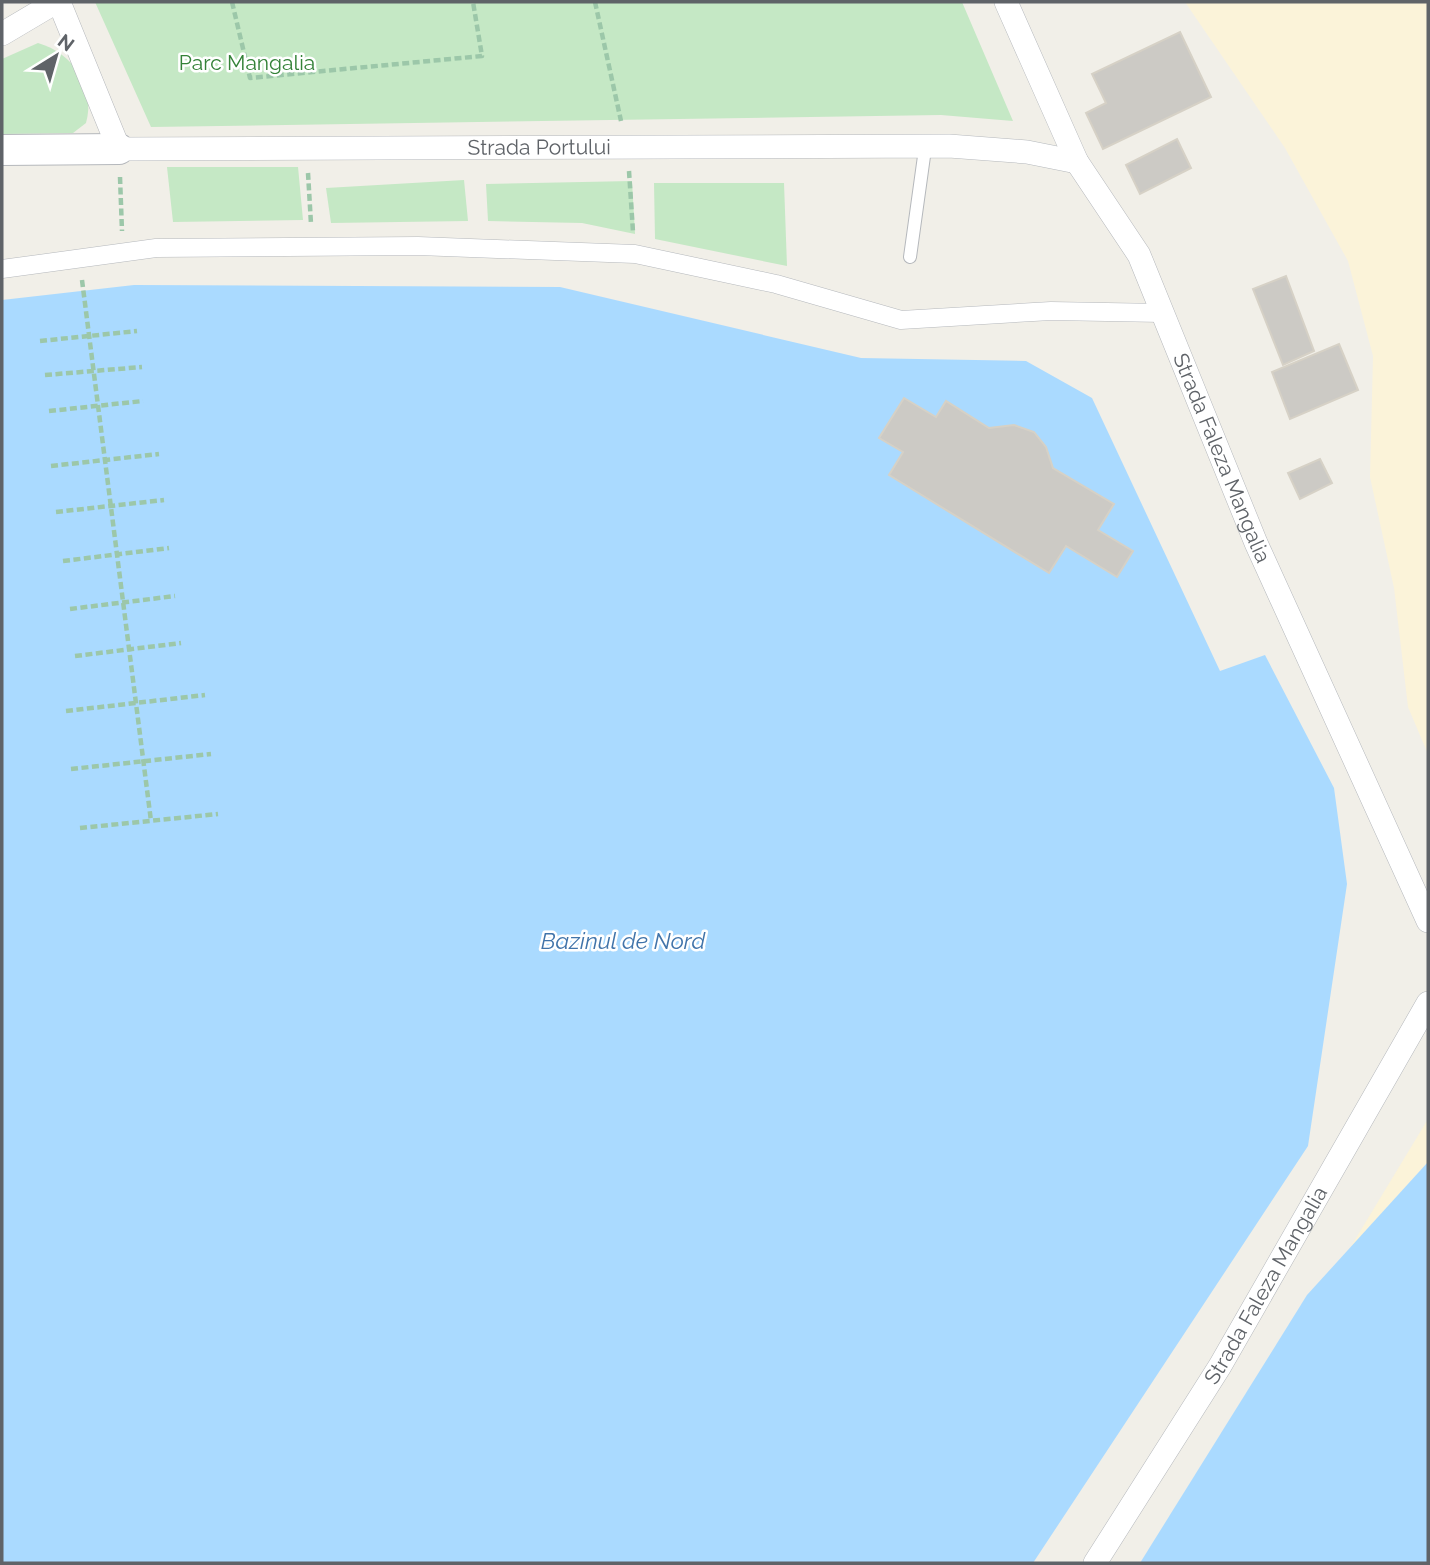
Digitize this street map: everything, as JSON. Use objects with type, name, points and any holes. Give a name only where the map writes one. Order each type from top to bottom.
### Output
[{"type":"street","points":[[2,34],[57,2],[119,149]]},
{"type":"street","name":"Strada Faleza Mangalia","points":[[1006,2],[1077,162],[1139,255],[1256,543],[1428,921]]},
{"type":"street","name":"Strada Portului","points":[[2,150],[821,146],[925,149],[949,146],[1027,152],[1077,162]]},
{"type":"street","points":[[2,270],[156,248],[418,246],[635,254],[776,284],[901,320],[1051,311],[1162,313]]},
{"type":"street","name":"Strada Faleza Mangalia","points":[[1095,1563],[1220,1366],[1428,1003]]},
{"type":"lane","points":[[910,257],[925,149]]},
{"type":"path","points":[[232,2],[250,78],[482,56],[473,2]]},
{"type":"path","points":[[307,148],[313,247]]},
{"type":"path","points":[[119,149],[122,253]]},
{"type":"path","points":[[79,259],[151,821]]},
{"type":"path","points":[[40,341],[137,331]]},
{"type":"path","points":[[45,375],[142,367]]},
{"type":"path","points":[[49,411],[143,401]]},
{"type":"path","points":[[51,467],[159,454]]},
{"type":"path","points":[[56,512],[164,500]]},
{"type":"path","points":[[62,561],[169,548]]},
{"type":"path","points":[[70,609],[175,596]]},
{"type":"path","points":[[75,656],[181,643]]},
{"type":"path","points":[[66,711],[205,695]]},
{"type":"path","points":[[71,769],[211,754]]},
{"type":"path","points":[[80,828],[218,814]]},
{"type":"green space","name":"Parc Mangalia","points":[[95,2],[962,2],[1013,121],[941,115],[151,127]]},
{"type":"green space","points":[[38,43],[62,55],[79,73],[88,97],[86,123],[73,133],[2,134],[2,59]]},
{"type":"green space","points":[[167,167],[298,167],[303,220],[173,222]]},
{"type":"green space","points":[[464,180],[468,221],[331,223],[326,188]]},
{"type":"green space","points":[[632,181],[635,234],[582,223],[488,221],[486,184]]},
{"type":"green space","points":[[654,183],[784,183],[787,266],[655,239]]},
{"type":"sand","points":[[1185,2],[1428,2],[1428,754],[1408,707],[1394,588],[1370,477],[1373,356],[1348,261],[1285,148]]},
{"type":"sand","points":[[1428,1119],[1428,1162],[1350,1248]]},
{"type":"water","name":"Bazinul de Nord","points":[[134,285],[560,287],[861,358],[1026,361],[1092,398],[1220,671],[1265,655],[1334,788],[1347,884],[1308,1146],[1033,1563],[2,1563],[2,300]]},
{"type":"water","points":[[1428,1162],[1428,1563],[1140,1563],[1307,1295]]},
{"type":"building","points":[[1180,32],[1211,97],[1103,149],[1086,113],[1106,103],[1092,74]]},
{"type":"building","points":[[1177,139],[1191,168],[1140,194],[1126,165]]},
{"type":"building","points":[[1286,276],[1314,351],[1283,365],[1253,289]]},
{"type":"building","points":[[1339,344],[1358,390],[1290,419],[1272,372]]},
{"type":"building","points":[[904,398],[936,417],[946,401],[989,428],[1014,425],[1034,432],[1046,447],[1053,468],[1114,504],[1098,530],[1133,551],[1117,577],[1066,546],[1049,573],[889,475],[903,452],[879,438]]},
{"type":"building","points":[[1320,459],[1332,483],[1300,499],[1288,473]]}]
